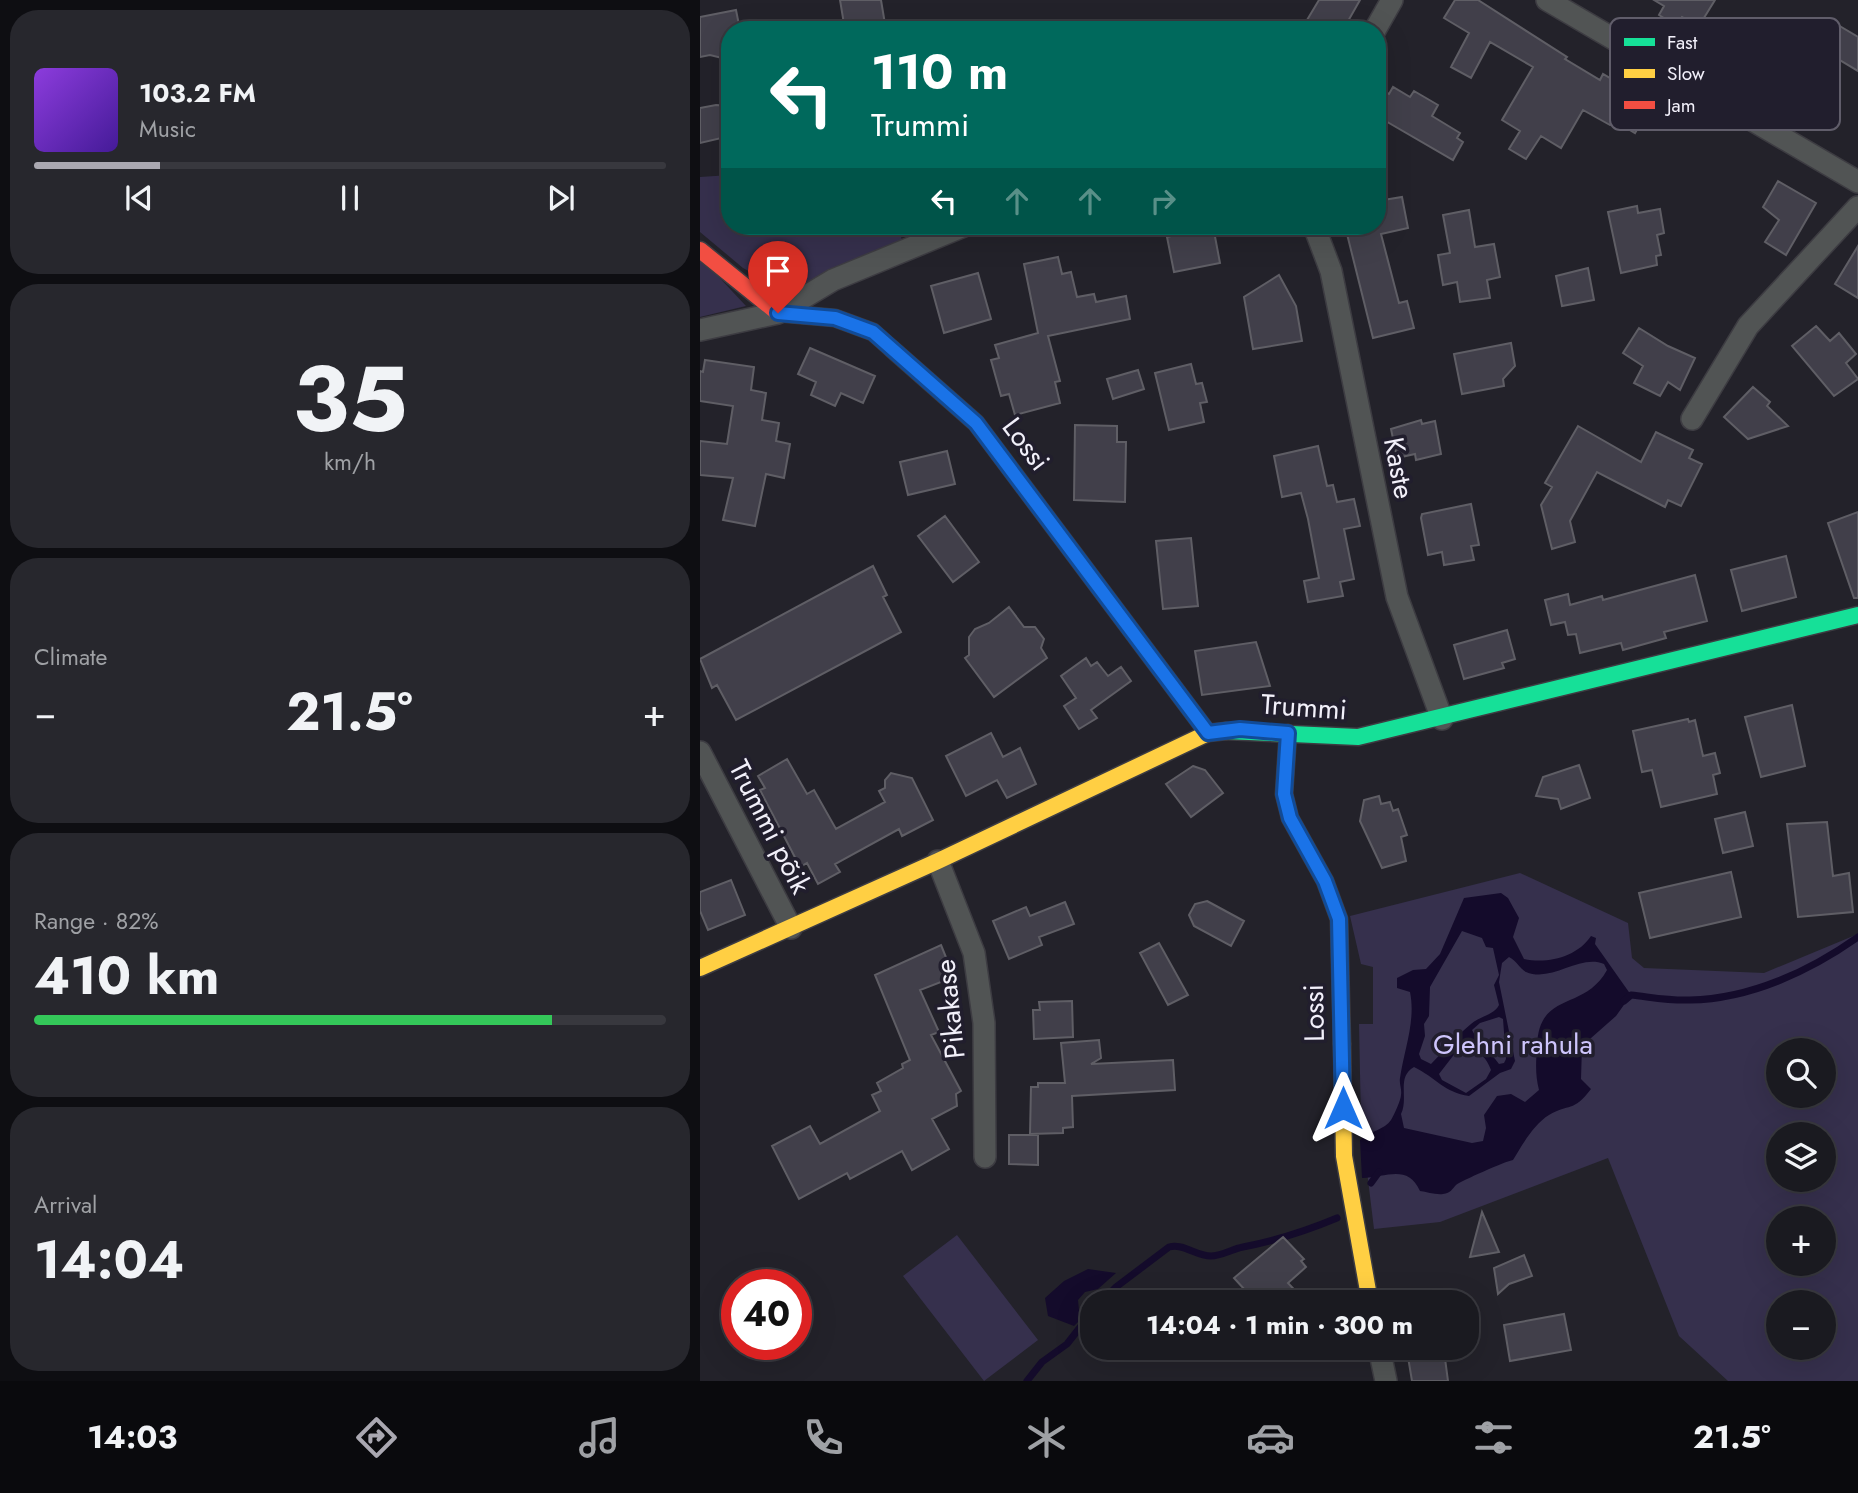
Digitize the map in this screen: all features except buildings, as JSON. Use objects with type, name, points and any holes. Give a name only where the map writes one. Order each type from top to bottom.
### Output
[{"type":"street","points":[[1380,21],[1392,0]]},
{"type":"street","points":[[1547,0],[1610,37]]},
{"type":"street","points":[[1770,130],[1858,181]]},
{"type":"street","points":[[1692,419],[1748,326],[1858,207]]},
{"type":"street","points":[[700,330],[778,313],[833,280],[942,235]]},
{"type":"street","name":"Kaste","points":[[1317,235],[1331,271],[1397,597],[1442,719]]},
{"type":"street","points":[[700,250],[778,313]]},
{"type":"street","name":"Lossi","points":[[778,313],[835,318],[873,332],[976,423],[1208,733]]},
{"type":"street","name":"Trummi","points":[[700,968],[939,861],[1208,733],[1240,729],[1358,737],[1442,719],[1858,615]]},
{"type":"street","name":"Lossi","points":[[1288,733],[1284,794],[1290,818],[1325,881],[1339,919],[1344,1156],[1368,1290]]},
{"type":"street","name":"Trummi põik","points":[[700,752],[791,928]]},
{"type":"street","name":"Pikakase","points":[[939,861],[974,953],[984,1023],[985,1157]]},
{"type":"street","points":[[1382,1360],[1386,1381]]},
{"type":"green space","points":[[721,176],[721,235],[900,235],[903,244],[824,278],[782,289],[743,268],[700,232],[700,177]]},
{"type":"green space","points":[[700,257],[746,306],[700,317]]},
{"type":"green space","name":"Glehni rahula","points":[[1520,873],[1628,923],[1632,958],[1644,968],[1764,973],[1858,934],[1858,1381],[1728,1381],[1679,1336],[1608,1158],[1440,1222],[1374,1229],[1361,1122],[1359,1024],[1373,1024],[1373,967],[1361,964],[1350,916]]},
{"type":"green space","points":[[957,1235],[1038,1340],[984,1381],[903,1276]]},
{"type":"shaded area","points":[[1501,893],[1508,898],[1519,918],[1513,937],[1524,959],[1561,957],[1578,949],[1591,936],[1596,938],[1595,944],[1631,995],[1616,1016],[1582,1046],[1581,1079],[1591,1089],[1580,1102],[1556,1111],[1538,1124],[1513,1160],[1466,1180],[1443,1194],[1420,1191],[1409,1177],[1403,1175],[1362,1178],[1360,1140],[1391,1120],[1401,1097],[1400,1078],[1412,1014],[1410,992],[1397,988],[1397,978],[1413,970],[1426,969],[1440,954],[1464,898]],"holes":[[[1462,931],[1482,938],[1486,947],[1493,948],[1499,975],[1494,985],[1499,1005],[1494,1011],[1475,1021],[1431,1064],[1421,1059],[1419,1054],[1425,1036],[1424,1024],[1429,1016],[1430,987]],[[1509,957],[1524,971],[1536,974],[1595,962],[1604,964],[1607,970],[1587,992],[1554,1008],[1546,1016],[1540,1028],[1537,1046],[1536,1074],[1539,1090],[1525,1102],[1511,1094],[1497,1096],[1484,1115],[1486,1128],[1483,1141],[1472,1143],[1404,1128],[1401,1114],[1404,1082],[1414,1067],[1447,1088],[1469,1096],[1500,1073],[1511,1069],[1515,1061],[1499,982],[1502,963]],[[1499,1017],[1503,1019],[1504,1063],[1499,1064],[1475,1035],[1472,1030],[1480,1023]],[[1456,1052],[1476,1052],[1485,1058],[1491,1070],[1486,1079],[1466,1093],[1442,1080],[1439,1074]]]},
{"type":"shaded area","points":[[1088,1269],[1116,1273],[1098,1289],[1080,1290],[1080,1320],[1074,1326],[1048,1316],[1045,1298],[1064,1281]]},
{"type":"waterway","points":[[1624,1001],[1631,995],[1690,1000],[1735,995],[1757,989],[1800,972],[1858,937]]},
{"type":"waterway","points":[[1371,1183],[1379,1172]]},
{"type":"waterway","points":[[1113,1290],[1169,1247],[1215,1256],[1290,1235],[1337,1218]]},
{"type":"waterway","points":[[1027,1381],[1042,1362],[1067,1344],[1080,1327]]},
{"type":"traffic: fast","points":[[892,349],[976,423],[1208,733]]},
{"type":"traffic: fast","points":[[1226,731],[1358,737],[1858,615]]},
{"type":"traffic: fast","points":[[1288,733],[1284,794],[1290,818],[1325,881],[1339,919],[1342,1044]]},
{"type":"traffic: slow","points":[[700,968],[938,861],[1208,733],[1226,731]]},
{"type":"traffic: slow","points":[[1342,1044],[1344,1156],[1368,1290]]},
{"type":"traffic: jam","points":[[700,250],[778,313],[835,318],[873,332],[892,349]]},
{"type":"route","points":[[778,313],[835,318],[873,332],[976,423],[1208,733],[1240,729],[1288,733],[1284,794],[1290,818],[1325,881],[1339,919],[1343,1108]]}]
